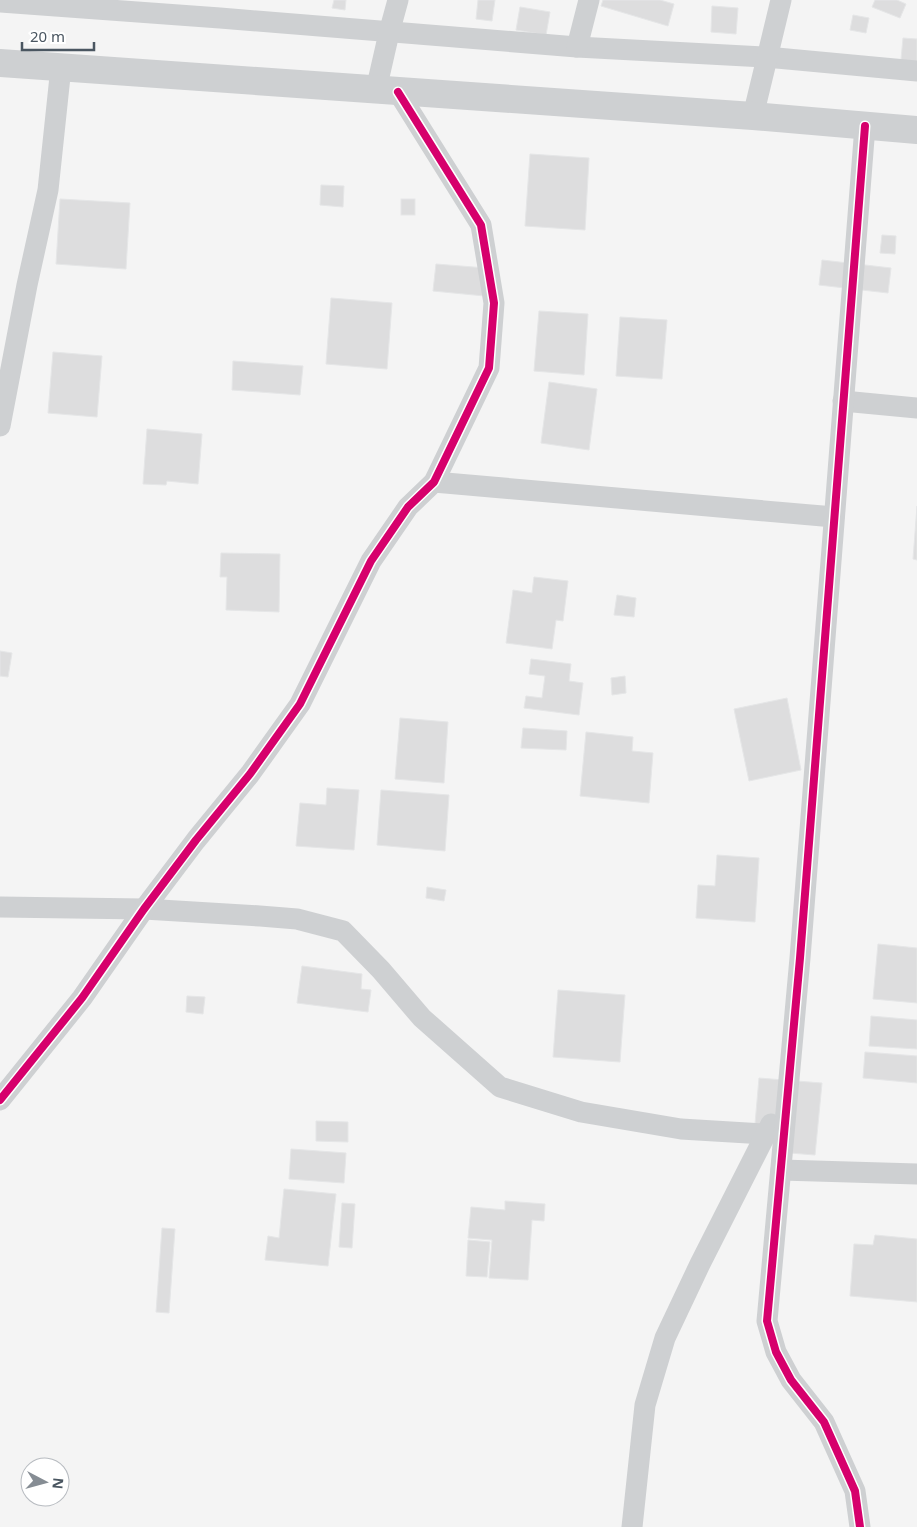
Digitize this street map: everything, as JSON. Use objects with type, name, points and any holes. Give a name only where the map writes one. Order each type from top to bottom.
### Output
[{"type":"street","points":[[0,1100],[82,998],[144,910],[196,840],[250,774],[300,704],[371,561],[408,507],[434,482],[489,368],[494,303],[481,225],[387,91],[388,33],[398,0]]},
{"type":"street","points":[[578,47],[589,0]]},
{"type":"street","points":[[753,116],[781,0]]},
{"type":"street","points":[[13,2],[223,9],[388,33],[578,47],[766,57],[917,71]]},
{"type":"street","points":[[0,63],[753,116],[917,130]]},
{"type":"street","points":[[0,426],[27,285],[48,190],[60,67]]},
{"type":"street","points":[[860,1527],[855,1491],[824,1422],[791,1380],[776,1352],[767,1321],[800,958],[864,126]]},
{"type":"street","points":[[843,401],[917,408]]},
{"type":"street","points":[[434,482],[834,517]]},
{"type":"street","points":[[0,907],[144,910],[297,919],[344,931],[381,970],[422,1018],[500,1087],[581,1112],[682,1129],[765,1134]]},
{"type":"street","points":[[632,1527],[645,1405],[665,1338],[700,1264],[788,1090]]},
{"type":"street","points":[[781,1170],[917,1174]]},
{"type":"building","points":[[334,0],[346,0],[345,10],[332,8]]},
{"type":"building","points":[[478,0],[495,0],[492,21],[476,19]]},
{"type":"building","points":[[603,0],[660,0],[674,4],[668,26],[601,6]]},
{"type":"building","points":[[875,0],[897,0],[906,4],[900,18],[872,7]]},
{"type":"building","points":[[712,6],[738,8],[736,34],[711,32]]},
{"type":"building","points":[[520,7],[550,12],[546,35],[516,30]]},
{"type":"building","points":[[853,15],[869,18],[866,33],[850,30]]},
{"type":"building","points":[[903,38],[917,39],[917,71],[900,70]]},
{"type":"building","points":[[530,154],[589,158],[585,230],[525,226]]},
{"type":"building","points":[[321,185],[344,186],[343,207],[320,205]]},
{"type":"building","points":[[60,199],[130,203],[126,269],[56,264]]},
{"type":"building","points":[[401,199],[415,199],[415,215],[401,215]]},
{"type":"building","points":[[882,235],[896,236],[895,254],[880,253]]},
{"type":"building","points":[[822,260],[891,268],[888,293],[819,285]]},
{"type":"building","points":[[436,264],[498,269],[495,297],[433,291]]},
{"type":"building","points":[[331,298],[392,303],[387,369],[326,364]]},
{"type":"building","points":[[539,311],[588,314],[584,375],[534,371]]},
{"type":"building","points":[[620,317],[667,320],[662,379],[616,376]]},
{"type":"building","points":[[53,352],[102,356],[97,417],[48,413]]},
{"type":"building","points":[[233,361],[303,366],[300,395],[232,390]]},
{"type":"building","points":[[549,382],[597,389],[589,450],[541,443]]},
{"type":"building","points":[[147,429],[202,434],[198,484],[167,481],[166,485],[143,484]]},
{"type":"building","points":[[917,506],[917,560],[913,559]]},
{"type":"building","points":[[221,553],[280,554],[279,612],[226,610],[227,577],[220,577]]},
{"type":"building","points":[[534,577],[568,581],[563,621],[556,620],[552,649],[506,643],[513,590],[532,593]]},
{"type":"building","points":[[617,595],[636,598],[634,617],[614,615]]},
{"type":"building","points":[[0,651],[12,653],[8,677],[0,676]]},
{"type":"building","points":[[531,659],[571,664],[569,681],[583,683],[579,715],[524,708],[526,696],[542,698],[545,676],[529,674]]},
{"type":"building","points":[[625,676],[626,693],[612,695],[611,678]]},
{"type":"building","points":[[787,698],[801,770],[749,781],[734,709]]},
{"type":"building","points":[[400,718],[448,722],[444,783],[395,779]]},
{"type":"building","points":[[523,728],[567,731],[566,750],[521,748]]},
{"type":"building","points":[[586,732],[633,737],[632,751],[653,753],[649,803],[580,796]]},
{"type":"building","points":[[327,788],[359,790],[354,850],[296,846],[300,803],[326,805]]},
{"type":"building","points":[[381,790],[449,795],[445,851],[377,845]]},
{"type":"building","points":[[717,855],[759,858],[755,922],[696,918],[698,885],[715,886]]},
{"type":"building","points":[[427,887],[446,890],[444,901],[426,898]]},
{"type":"building","points":[[878,944],[917,948],[917,1003],[873,999]]},
{"type":"building","points":[[302,966],[362,974],[361,989],[371,990],[368,1012],[297,1003]]},
{"type":"building","points":[[558,990],[625,995],[620,1062],[553,1057]]},
{"type":"building","points":[[187,996],[205,997],[203,1014],[186,1012]]},
{"type":"building","points":[[871,1016],[917,1020],[917,1049],[869,1046]]},
{"type":"building","points":[[865,1052],[917,1056],[917,1083],[863,1078]]},
{"type":"building","points":[[759,1078],[822,1083],[815,1155],[778,1152],[780,1126],[755,1124]]},
{"type":"building","points":[[316,1121],[348,1122],[348,1142],[316,1141]]},
{"type":"building","points":[[291,1149],[346,1153],[344,1183],[289,1179]]},
{"type":"building","points":[[284,1189],[336,1194],[328,1266],[265,1260],[268,1236],[279,1238]]},
{"type":"building","points":[[505,1201],[545,1204],[544,1221],[532,1220],[528,1280],[489,1278],[492,1240],[468,1238],[471,1207],[505,1210]]},
{"type":"building","points":[[342,1203],[355,1204],[352,1248],[339,1247]]},
{"type":"building","points":[[162,1228],[175,1229],[169,1313],[156,1312]]},
{"type":"building","points":[[875,1235],[917,1239],[917,1302],[850,1296],[854,1244],[873,1245]]},
{"type":"building","points":[[468,1240],[490,1242],[487,1277],[466,1276]]},
{"type":"cycle path","points":[[0,1100],[82,998],[144,909],[196,840],[250,774],[300,704],[371,561],[408,507],[434,482],[489,368],[494,303],[481,225],[398,92]]},
{"type":"cycle path","points":[[860,1527],[855,1491],[824,1422],[791,1380],[776,1352],[767,1321],[800,958],[865,126]]}]
